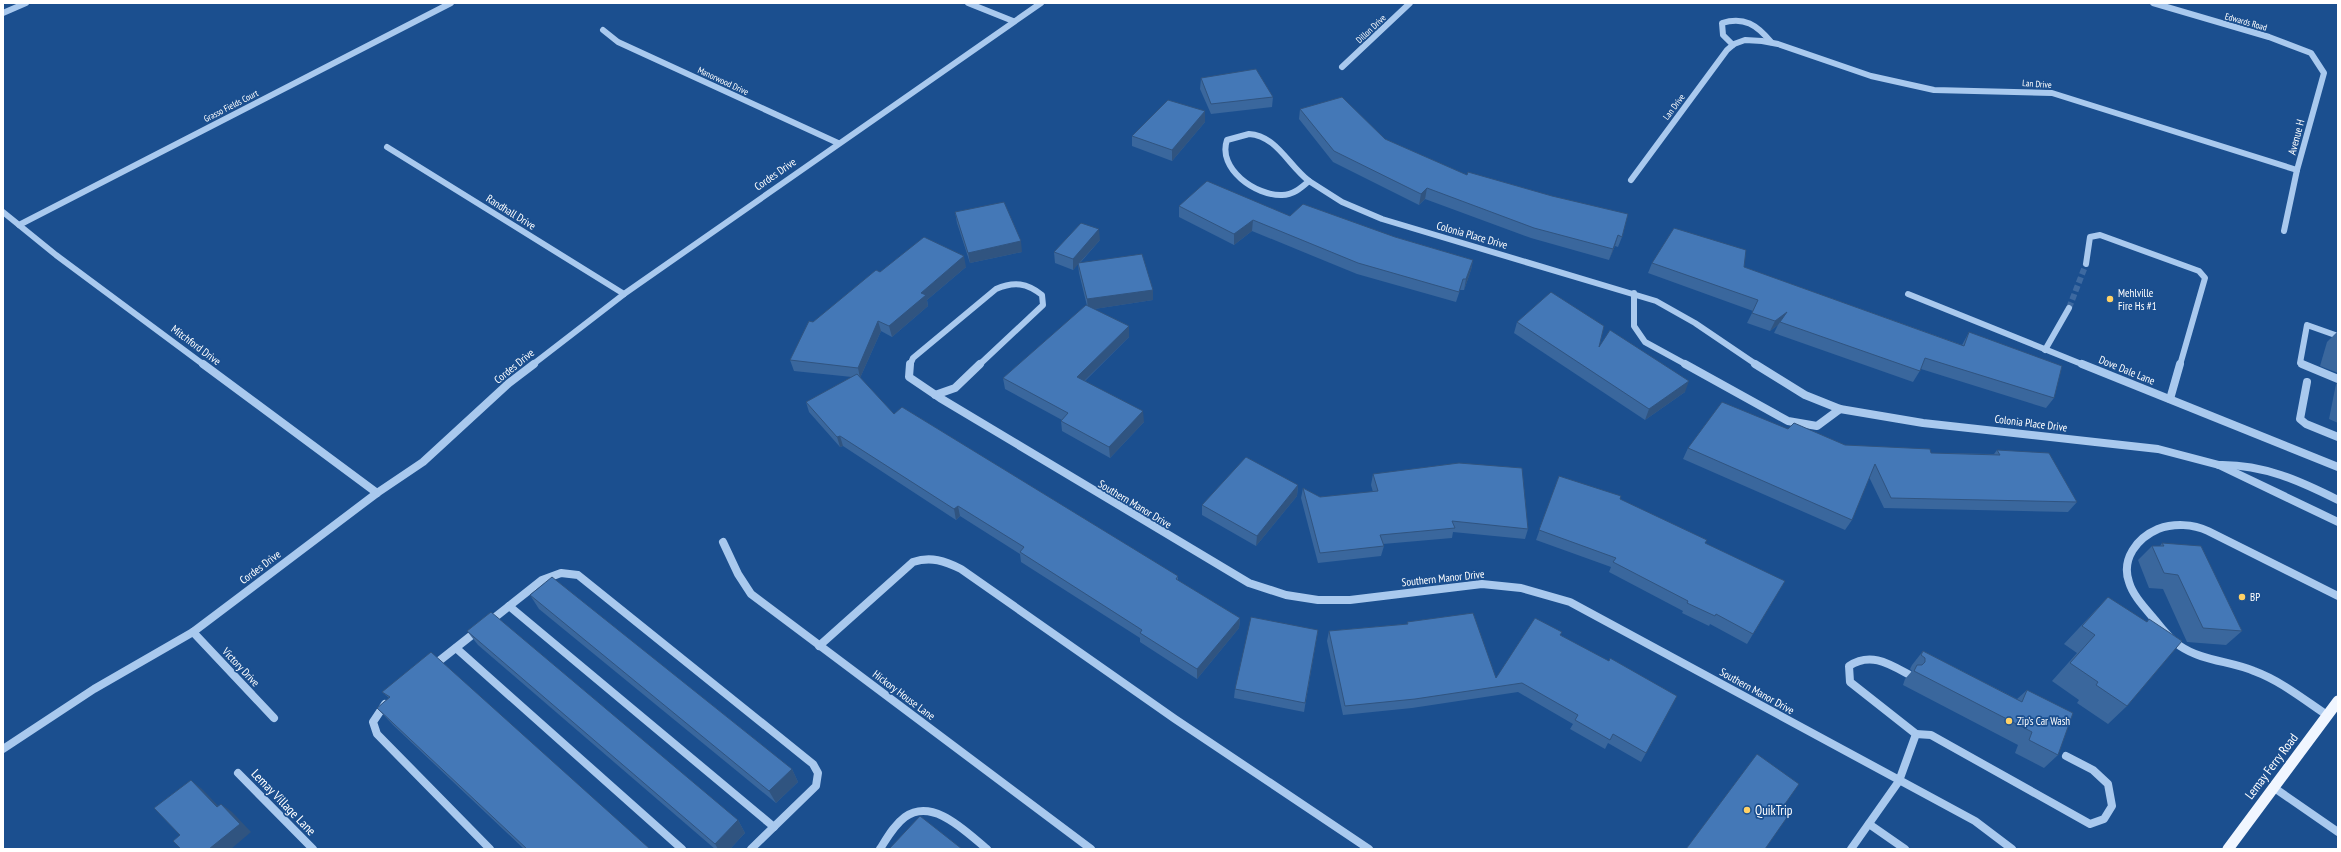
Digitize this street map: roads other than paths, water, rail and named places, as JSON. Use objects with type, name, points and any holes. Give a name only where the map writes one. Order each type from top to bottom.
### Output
[{"type":"main road","name":"Lemay Ferry Road","points":[[2232,848],[2273,787],[2338,701]]},
{"type":"street","points":[[3,13],[26,3]]},
{"type":"street","name":"Grasso Fields Court","points":[[19,224],[451,3]]},
{"type":"street","points":[[968,3],[1013,21]]},
{"type":"street","name":"Cordes Drive","points":[[3,749],[94,689],[193,632],[377,493],[423,462],[508,384],[624,294],[838,143],[1041,3]]},
{"type":"street","name":"Dillon Drive","points":[[1342,67],[1410,3]]},
{"type":"street","name":"Edwards Road","points":[[2153,3],[2269,37],[2311,52]]},
{"type":"street","name":"Lan Drive","points":[[1733,45],[1723,35],[1722,23],[1730,19],[1743,19],[1754,23],[1771,42]]},
{"type":"street","name":"Manorwood Drive","points":[[603,30],[618,42],[838,143]]},
{"type":"street","name":"Lan Drive","points":[[1631,180],[1733,45],[1745,40],[1771,42],[1871,76],[1934,90],[2052,93],[2297,170]]},
{"type":"street","name":"Avenue H","points":[[2284,231],[2297,170],[2324,73],[2311,52]]},
{"type":"street","name":"Colonia Place Drive","points":[[1310,180],[1292,193],[1274,195],[1257,191],[1231,166],[1225,151],[1227,140],[1240,134],[1256,133],[1267,138],[1294,168],[1310,180],[1318,188],[1344,203],[1382,219],[1656,301],[1695,323],[1739,354],[1805,395],[1840,408],[1923,423],[2158,449],[2219,465],[2338,522]]},
{"type":"street","name":"Randhall Drive","points":[[387,147],[624,294]]},
{"type":"street","name":"Mitchford Drive","points":[[3,212],[56,255],[377,493]]},
{"type":"street","points":[[2086,264],[2090,237],[2100,235],[2199,271],[2205,278],[2170,399]]},
{"type":"street","name":"Southern Manor Drive","points":[[935,395],[955,388],[1043,305],[1042,295],[1032,286],[1021,283],[1007,283],[996,289],[913,358],[909,368],[909,377],[935,395],[1249,583],[1286,595],[1318,600],[1350,600],[1482,584],[1521,588],[1563,600],[1624,630],[1975,821],[2012,849]]},
{"type":"street","points":[[1634,294],[1634,326],[1646,342],[1788,421],[1817,426],[1840,408]]},
{"type":"street","name":"Dove Dale Lane","points":[[1908,294],[2338,466]]},
{"type":"street","points":[[2045,350],[2069,308]]},
{"type":"street","points":[[2338,336],[2307,325],[2300,363],[2338,379]]},
{"type":"street","points":[[2307,382],[2300,419],[2306,424],[2338,437]]},
{"type":"street","name":"Colonia Place Drive","points":[[2219,465],[2237,463],[2256,466],[2310,486],[2338,500]]},
{"type":"street","points":[[2327,715],[2266,676],[2252,670],[2205,659],[2178,644],[2145,606],[2128,582],[2128,555],[2136,542],[2150,531],[2171,526],[2199,527],[2338,596]]},
{"type":"street","name":"Hickory House Lane","points":[[723,542],[738,574],[751,594],[1091,849]]},
{"type":"street","points":[[819,646],[913,562],[929,559],[946,561],[961,569],[1175,719],[1369,849]]},
{"type":"street","points":[[425,672],[542,580],[561,572],[578,575],[813,764],[818,773],[816,786],[751,849]]},
{"type":"street","points":[[509,606],[774,827]]},
{"type":"street","name":"Victory Drive","points":[[193,632],[274,718]]},
{"type":"street","points":[[456,648],[682,849]]},
{"type":"street","points":[[1908,674],[1872,658],[1858,658],[1849,666],[1850,682],[1916,734],[1931,735],[2090,824],[2104,818],[2112,806],[2108,784],[2094,770],[2066,756]]},
{"type":"street","points":[[395,696],[382,705],[374,722],[377,734],[490,849]]},
{"type":"street","points":[[1851,849],[1899,781],[1916,734]]},
{"type":"street","name":"Lemay Village Lane","points":[[238,773],[313,849]]},
{"type":"street","points":[[2273,787],[2338,832]]},
{"type":"street","points":[[880,849],[905,817],[925,810],[942,815],[987,849]]},
{"type":"street","points":[[1869,824],[1905,849]]},
{"type":"tunnel","points":[[2069,308],[2086,264]]},
{"type":"place","name":"Mehlville Fire Hs #1","points":[[2110,299]]},
{"type":"place","name":"BP","points":[[2242,597]]},
{"type":"place","name":"Zip’s Car Wash","points":[[2009,721]]},
{"type":"place","name":"QuikTrip","points":[[1747,810]]}]
